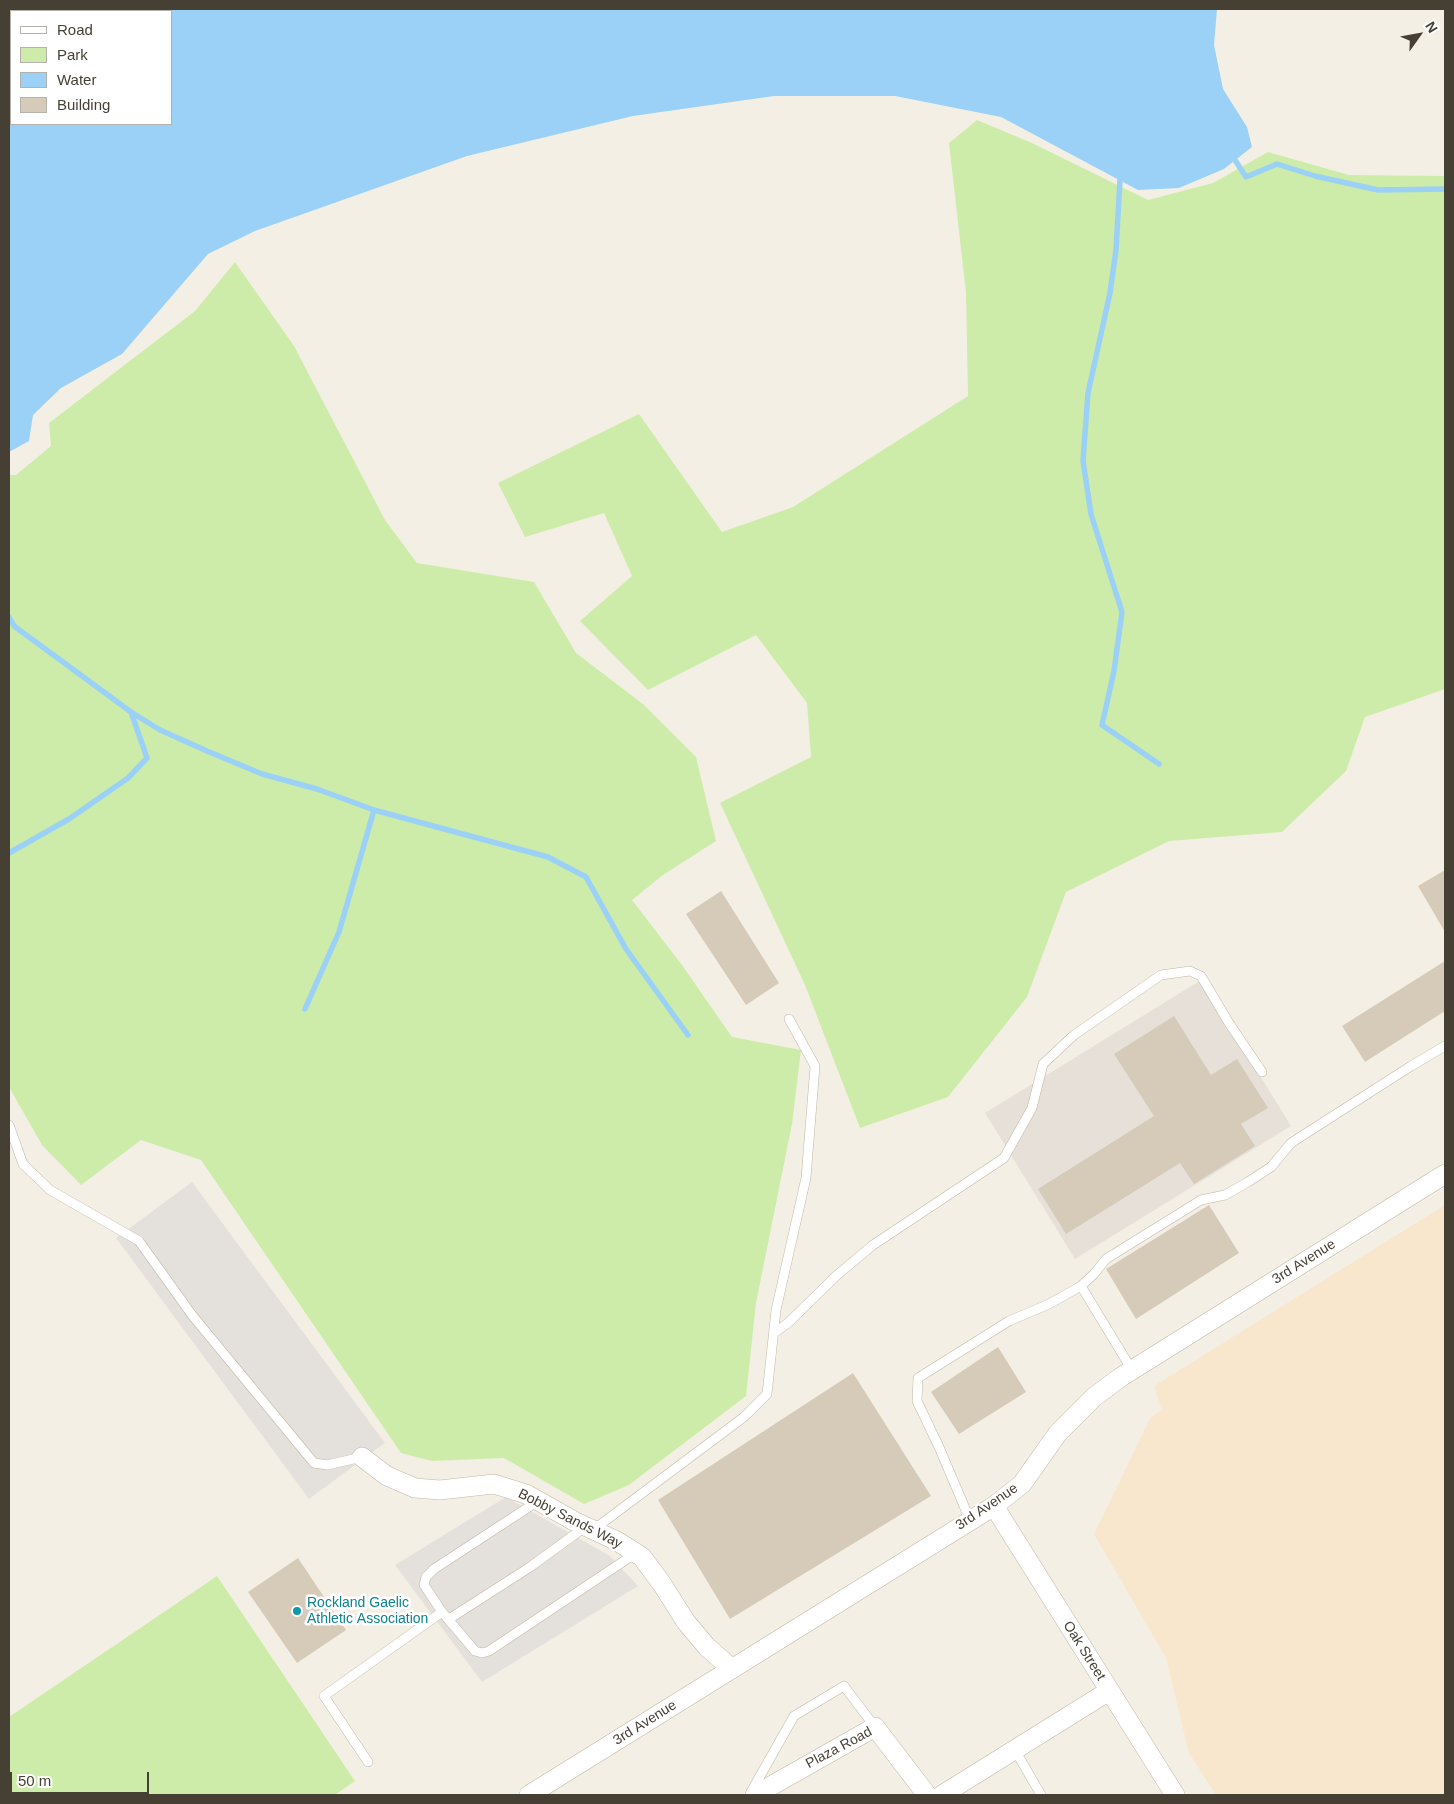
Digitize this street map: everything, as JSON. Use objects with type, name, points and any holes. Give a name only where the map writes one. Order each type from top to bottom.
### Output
[{"type":"street","name":"3rd Avenue","points":[[529,1795],[994,1506],[1022,1484],[1058,1433],[1094,1397],[1132,1370],[1445,1174]]},
{"type":"street","name":"Bobby Sands Way","points":[[362,1457],[387,1476],[415,1488],[440,1490],[494,1484],[526,1494],[617,1541],[642,1557],[686,1622],[707,1647],[732,1669]]},
{"type":"street","name":"Oak Street","points":[[994,1506],[1175,1795]]},
{"type":"street","points":[[942,1795],[1109,1690]]},
{"type":"street","name":"Plaza Road","points":[[755,1795],[874,1727],[927,1795]]},
{"type":"lane","points":[[774,1333],[788,1323],[836,1276],[873,1245],[1004,1158],[1032,1108],[1043,1064],[1074,1035],[1161,975],[1190,970],[1201,976],[1229,1023],[1262,1072]]},
{"type":"lane","points":[[449,1619],[589,1528],[744,1417],[767,1394],[776,1310],[806,1178],[815,1066],[788,1019]]},
{"type":"lane","points":[[970,1520],[917,1401],[918,1378],[1009,1321],[1049,1304],[1080,1286],[1094,1274],[1106,1259],[1200,1200],[1225,1195],[1248,1182],[1271,1167],[1291,1143],[1445,1046]]},
{"type":"lane","points":[[9,1125],[23,1164],[50,1190],[139,1241],[192,1315],[314,1463],[327,1466],[362,1457]]},
{"type":"lane","points":[[1080,1286],[1132,1370]]},
{"type":"lane","points":[[539,1501],[434,1569],[426,1577],[424,1585],[442,1612],[475,1651],[482,1653],[489,1651],[636,1553]]},
{"type":"lane","points":[[368,1762],[324,1696],[442,1612]]},
{"type":"lane","points":[[749,1795],[794,1716],[844,1686],[874,1727]]},
{"type":"lane","points":[[1015,1750],[1041,1795]]},
{"type":"shaded area","points":[[1201,980],[1291,1126],[1075,1259],[985,1113]]},
{"type":"shaded area","points":[[192,1182],[385,1443],[309,1499],[116,1238]]},
{"type":"shaded area","points":[[1445,1205],[1445,1795],[1216,1795],[1189,1753],[1166,1658],[1094,1534],[1151,1417],[1162,1410],[1154,1386]]},
{"type":"shaded area","points":[[506,1497],[610,1556],[638,1586],[482,1682],[395,1565]]},
{"type":"green space","points":[[977,120],[1032,143],[1148,200],[1213,183],[1268,152],[1349,175],[1445,176],[1445,689],[1365,717],[1346,771],[1282,832],[1169,841],[1066,892],[1027,997],[948,1097],[860,1128],[805,985],[720,803],[811,757],[807,703],[756,635],[648,690],[580,621],[632,576],[604,513],[525,537],[498,483],[639,414],[722,532],[793,507],[968,396],[966,293],[949,143]]},
{"type":"green space","points":[[235,262],[294,346],[385,520],[417,563],[534,582],[576,653],[643,704],[696,757],[716,841],[663,875],[632,900],[682,965],[732,1037],[801,1050],[792,1124],[756,1303],[746,1396],[629,1485],[584,1504],[504,1458],[432,1461],[401,1453],[201,1160],[141,1140],[81,1185],[42,1145],[9,1087],[9,475],[16,475],[51,446],[49,423],[195,311]]},
{"type":"green space","points":[[217,1576],[355,1781],[335,1795],[9,1795],[9,1717]]},
{"type":"water","points":[[9,9],[1217,9],[1214,45],[1223,89],[1247,127],[1252,147],[1224,169],[1179,188],[1138,190],[1001,117],[895,96],[774,96],[633,116],[467,156],[255,231],[208,254],[122,354],[61,388],[33,415],[29,441],[9,452]]},
{"type":"building","points":[[1445,870],[1445,932],[1418,886]]},
{"type":"building","points":[[721,891],[779,983],[746,1005],[686,914]]},
{"type":"building","points":[[1445,961],[1445,1011],[1365,1062],[1342,1026]]},
{"type":"building","points":[[1174,1016],[1211,1075],[1237,1059],[1268,1108],[1241,1124],[1255,1146],[1194,1184],[1180,1163],[1066,1234],[1038,1189],[1154,1116],[1114,1054]]},
{"type":"building","points":[[1209,1205],[1239,1253],[1136,1319],[1106,1269]]},
{"type":"building","points":[[998,1347],[1026,1392],[959,1434],[931,1392]]},
{"type":"building","points":[[853,1373],[931,1496],[730,1619],[658,1500]]},
{"type":"building","name":"Rockland Gaelic Athletic Association","points":[[298,1558],[346,1630],[297,1663],[248,1592]]},
{"type":"waterway","points":[[1235,160],[1246,177],[1277,164],[1315,176],[1378,190],[1445,189]]},
{"type":"waterway","points":[[1120,180],[1116,250],[1110,293],[1088,393],[1083,461],[1091,514],[1122,612],[1114,671],[1102,725],[1159,764]]},
{"type":"waterway","points":[[9,617],[14,626],[131,712],[147,758],[128,778],[69,819],[9,853]]},
{"type":"waterway","points":[[131,712],[160,730],[262,774],[317,789],[374,810],[339,932],[305,1009]]},
{"type":"waterway","points":[[374,810],[548,857],[586,877],[626,949],[688,1035]]},
{"type":"place","name":"Rockland Gaelic Athletic Association","points":[[297,1611]]}]
